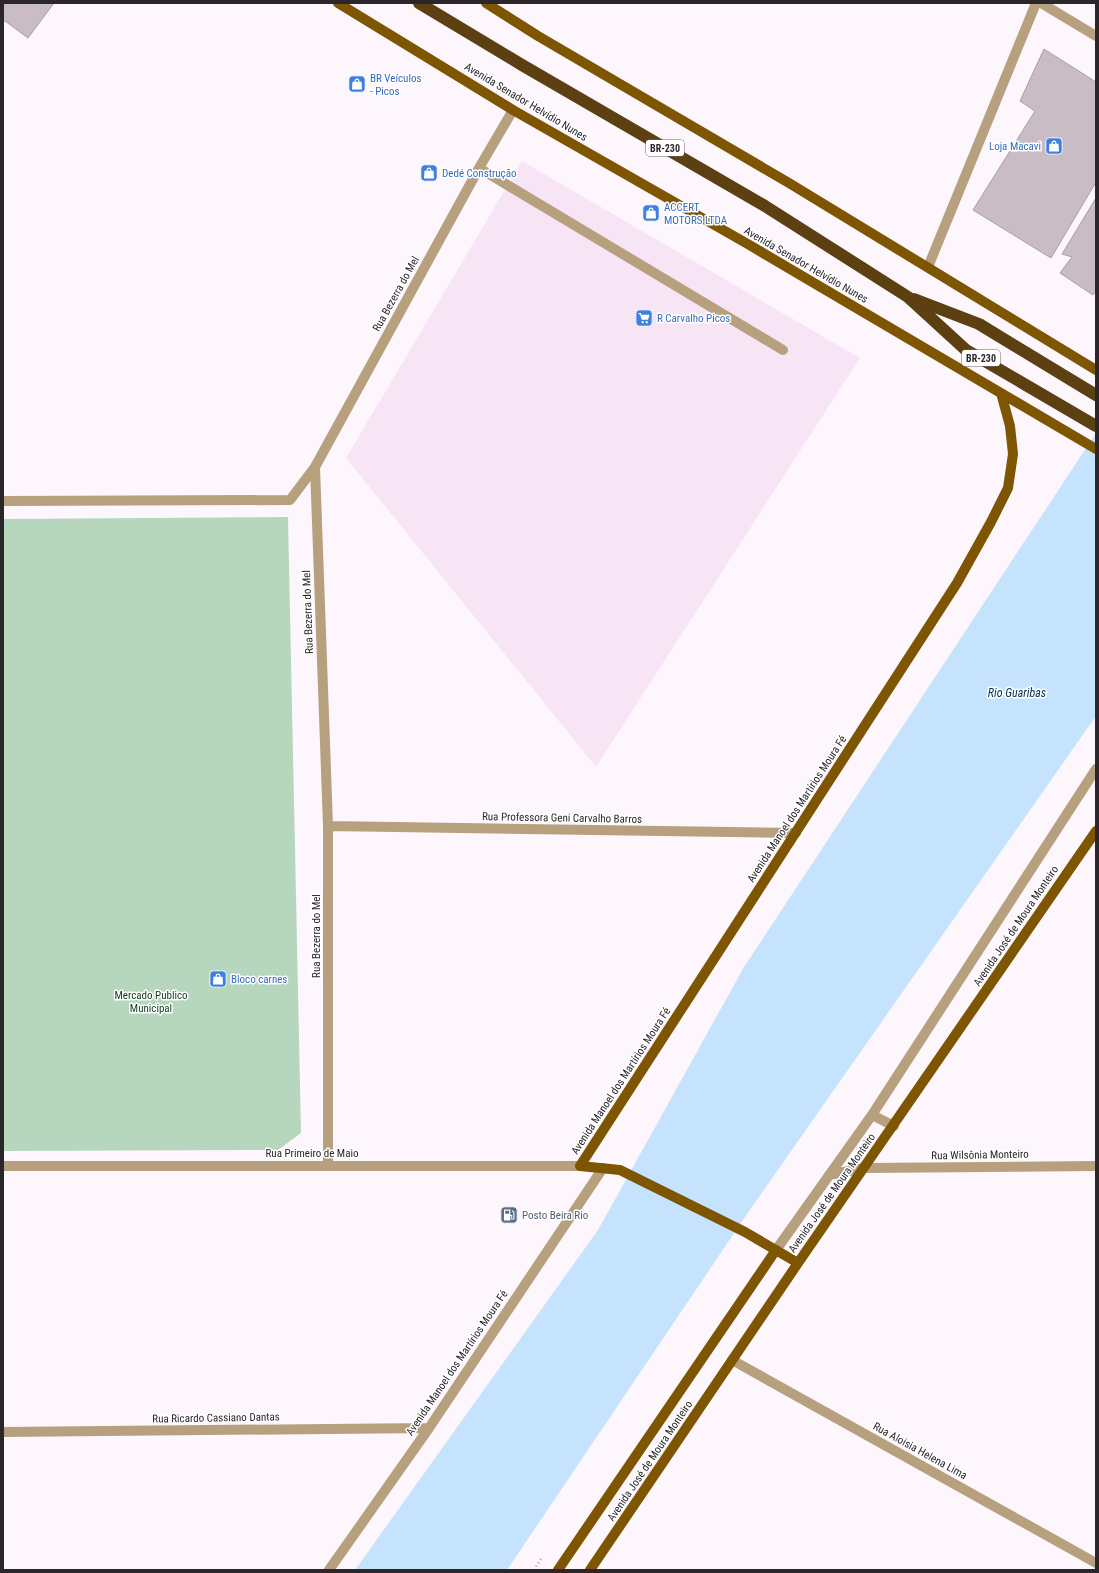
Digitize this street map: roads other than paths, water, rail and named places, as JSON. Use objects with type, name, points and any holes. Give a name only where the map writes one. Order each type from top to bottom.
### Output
[{"type":"highway","name":"BR-230","points":[[419,3],[522,65],[765,206],[908,297],[966,350],[1096,426]]},
{"type":"highway","points":[[908,297],[979,324],[1096,396]]},
{"type":"main road","name":"Avenida Senador Helvídio Nunes","points":[[338,3],[513,110],[753,247],[1096,449]]},
{"type":"main road","points":[[486,3],[538,36],[789,183],[1096,370]]},
{"type":"main road","name":"Avenida Manoel dos Martírios Moura Fé","points":[[580,1166],[961,576],[991,522],[1008,488],[1013,454],[1010,426],[1001,393]]},
{"type":"main road","name":"Avenida José de Moura Monteiro","points":[[590,1570],[798,1263],[894,1126],[1096,830]]},
{"type":"main road","name":"Rua Primeiro de Maio","points":[[580,1166],[620,1170],[745,1232],[798,1263]]},
{"type":"main road","name":"Avenida José de Moura Monteiro","points":[[558,1570],[776,1250]]},
{"type":"street","points":[[928,267],[1036,3]]},
{"type":"street","points":[[1041,3],[1096,36]]},
{"type":"street","name":"Rua Bezerra do Mel","points":[[328,1165],[328,826],[315,467],[479,168],[513,110]]},
{"type":"street","points":[[479,168],[783,350]]},
{"type":"street","points":[[3,501],[290,500],[315,467]]},
{"type":"street","points":[[776,1250],[872,1115],[1096,769]]},
{"type":"street","name":"Rua Professora Geni Carvalho Barros","points":[[328,826],[796,833]]},
{"type":"street","points":[[872,1115],[894,1126]]},
{"type":"street","name":"Rua Primeiro de Maio","points":[[3,1166],[580,1166]]},
{"type":"street","name":"Rua Wilsônia Monteiro","points":[[829,1175],[864,1168],[1096,1166]]},
{"type":"street","name":"Avenida Manoel dos Martírios Moura Fé","points":[[329,1570],[429,1428],[603,1168]]},
{"type":"street","name":"Rua Aloisia Helena Lima","points":[[732,1360],[1096,1563]]},
{"type":"street","name":"Rua Ricardo Cassiano Dantas","points":[[3,1432],[429,1428]]},
{"type":"water","name":"Rio Guaribas","points":[[1096,433],[1096,716],[747,1214],[507,1570],[355,1570],[598,1230],[744,967]]},
{"type":"place","name":"BR Veículos - Picos","points":[[357,84]]},
{"type":"place","name":"Loja Macavi","points":[[1054,146]]},
{"type":"place","name":"Dedé Construção","points":[[429,173]]},
{"type":"place","name":"ACCERT MOTORS LTDA","points":[[651,213]]},
{"type":"place","name":"R Carvalho Picos","points":[[644,318]]},
{"type":"place","name":"Bloco carnes","points":[[218,979]]},
{"type":"place","name":"Posto Beira Rio","points":[[509,1215]]},
{"type":"park label","name":"Mercado Publico Municipal","points":[[151,1001]]}]
